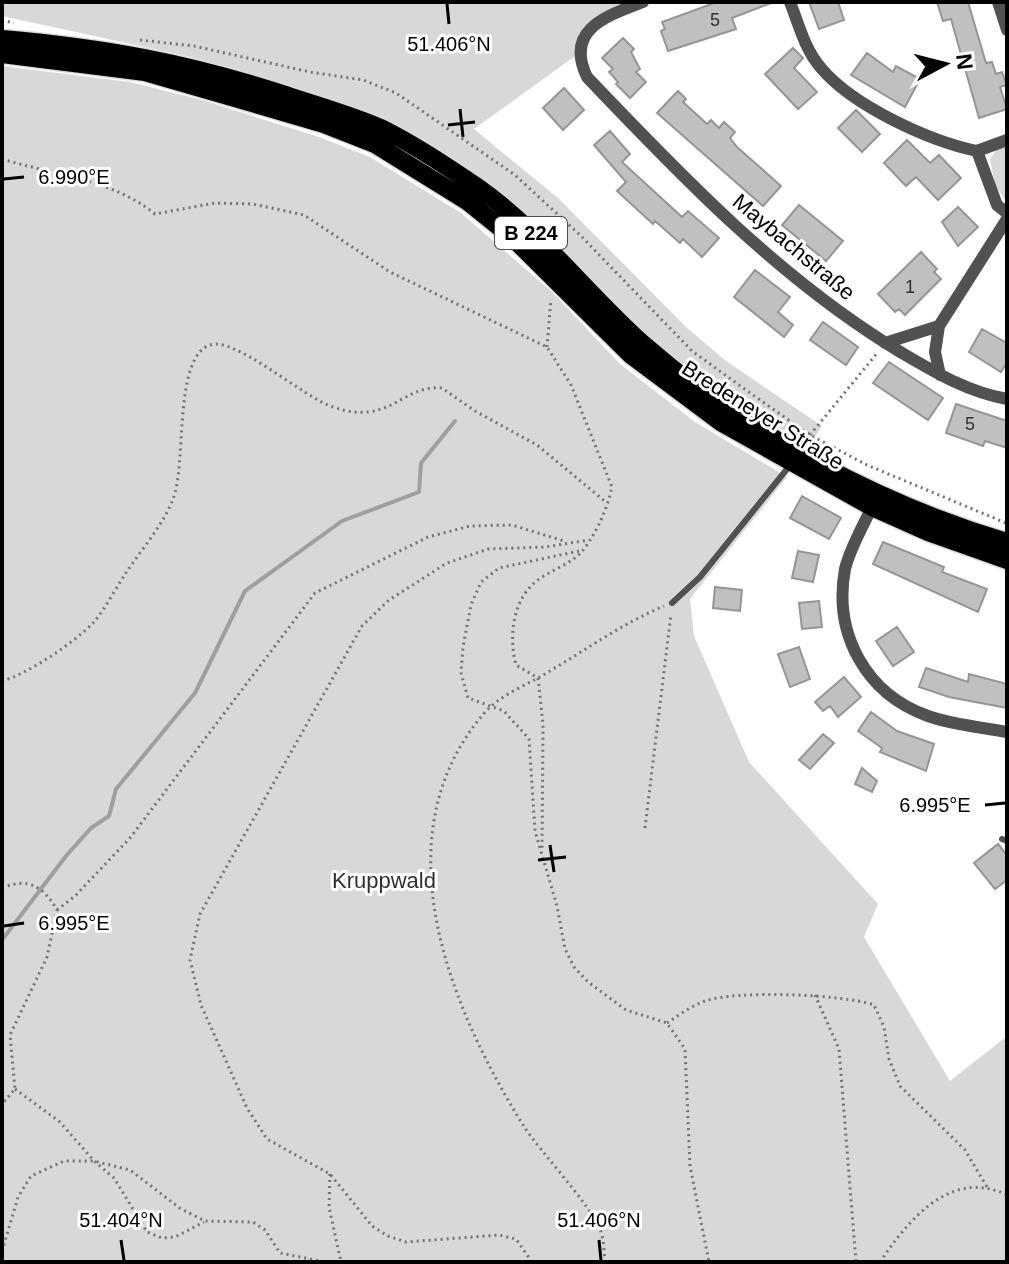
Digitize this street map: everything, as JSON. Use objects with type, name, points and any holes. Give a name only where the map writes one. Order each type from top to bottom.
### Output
[{"type":"main road","name":"Bredeneyer Straße","points":[[2,39],[161,59],[215,72],[383,130],[479,189],[527,228],[641,342],[735,413],[880,493],[934,517],[1007,542]]},
{"type":"main road","name":"Bredeneyer Straße","points":[[2,54],[160,76],[324,124],[375,144],[467,201],[513,238],[631,355],[674,390],[791,464],[872,507],[928,532],[1007,560]]},
{"type":"street","name":"Maybachstraße","points":[[643,2],[595,22],[581,48],[581,65],[587,77],[668,163],[765,251],[859,328],[975,392],[1007,399]]},
{"type":"street","points":[[790,2],[807,47],[821,68],[842,88],[926,134],[977,151],[1007,140]]},
{"type":"street","points":[[998,2],[1007,30]]},
{"type":"street","points":[[977,151],[997,205],[1007,213]]},
{"type":"street","points":[[940,375],[935,352],[939,326],[1007,219]]},
{"type":"street","points":[[885,343],[939,326]]},
{"type":"street","points":[[872,507],[846,566],[843,584],[845,623],[858,658],[872,680],[910,709],[931,717],[1007,732]]},
{"type":"lane","points":[[672,603],[700,577],[791,464]]},
{"type":"path","points":[[2,159],[113,188],[136,198],[155,214],[215,203],[253,204],[304,215],[331,230],[365,258],[547,347],[571,385],[611,479],[607,503],[583,551],[533,584],[515,612],[511,647],[516,665],[538,678]]},
{"type":"path","points":[[547,347],[551,298],[557,281]]},
{"type":"path","points":[[2,681],[18,677],[93,623],[174,499],[188,370],[204,347],[214,343],[235,349],[314,399],[347,411],[389,409],[423,390],[442,388],[496,424],[537,445],[607,503]]},
{"type":"path","points":[[810,435],[885,343]]},
{"type":"path","points":[[2,1041],[10,1035],[47,957],[57,910],[75,896],[130,838],[315,593],[428,537],[470,526],[512,525],[565,542]]},
{"type":"path","points":[[532,1262],[516,1239],[499,1235],[423,1241],[388,1236],[372,1226],[330,1174],[267,1139],[247,1108],[210,1030],[190,960],[200,914],[362,626],[389,600],[447,563],[488,549],[545,547],[589,540]]},
{"type":"path","points":[[583,551],[499,568],[481,582],[471,605],[461,673],[468,698],[504,711],[529,739],[533,814],[565,949],[574,967],[594,988],[626,1010],[667,1023],[685,1049],[690,1166],[709,1262]]},
{"type":"path","points":[[605,1262],[597,1223],[522,1123],[487,1056],[445,959],[430,883],[433,810],[451,763],[489,708],[635,618],[672,603],[645,828]]},
{"type":"path","points":[[538,678],[543,724],[542,854]]},
{"type":"path","points":[[2,888],[20,882],[32,883],[42,889],[57,910]]},
{"type":"path","points":[[667,1023],[707,1000],[815,995],[854,998],[874,1005],[884,1027],[889,1059],[900,1086],[965,1150],[987,1187]]},
{"type":"path","points":[[815,995],[839,1049],[856,1262]]},
{"type":"path","points":[[2,1104],[15,1089],[10,1035]]},
{"type":"path","points":[[15,1089],[60,1122],[94,1161],[114,1178],[147,1232],[162,1238],[175,1237],[205,1221]]},
{"type":"path","points":[[2,1251],[18,1197],[31,1176],[64,1161],[94,1161],[130,1170],[181,1209],[205,1221],[253,1222],[265,1230],[280,1253],[325,1262]]},
{"type":"path","points":[[330,1174],[329,1207],[341,1262]]},
{"type":"path","points":[[880,1262],[906,1227],[941,1196],[966,1186],[987,1187],[1007,1195]]},
{"type":"green space","points":[[2,2],[636,2],[607,14],[578,54],[474,129],[559,199],[687,328],[726,361],[822,426],[809,446],[709,385],[649,337],[508,199],[396,125],[271,80],[191,57],[2,16]]},
{"type":"green space","name":"Kruppwald","points":[[2,66],[130,82],[202,100],[319,137],[370,157],[461,213],[552,292],[620,364],[695,422],[787,477],[690,599],[694,636],[749,762],[878,904],[864,937],[950,1081],[1007,1036],[1007,1262],[2,1262]]},
{"type":"green space","points":[[1007,146],[1007,203],[995,185],[990,159],[997,149]]},
{"type":"building","points":[[717,2],[771,3],[732,18],[736,29],[668,51],[661,31],[665,29],[662,22]]},
{"type":"building","points":[[809,2],[838,2],[844,20],[819,29]]},
{"type":"building","points":[[937,2],[968,2],[986,63],[992,62],[996,74],[1002,72],[1007,85],[1000,87],[1007,109],[979,118],[951,19],[943,21]]},
{"type":"building","points":[[623,38],[634,49],[631,52],[640,69],[636,72],[646,82],[630,98],[616,84],[618,82],[609,72],[613,69],[602,58]]},
{"type":"building","points":[[793,48],[803,58],[794,68],[817,92],[798,109],[765,74]]},
{"type":"building","points":[[867,53],[893,72],[896,66],[920,79],[905,107],[851,75]]},
{"type":"building","points":[[564,88],[584,110],[563,130],[543,108]]},
{"type":"building","points":[[678,91],[686,99],[683,102],[707,124],[711,120],[719,128],[724,122],[735,132],[730,138],[737,147],[781,186],[763,206],[657,113]]},
{"type":"building","points":[[856,110],[880,134],[862,152],[838,128]]},
{"type":"building","points":[[610,131],[630,154],[622,162],[682,217],[688,211],[719,238],[702,257],[683,239],[680,243],[655,221],[653,224],[617,191],[626,182],[594,145]]},
{"type":"building","points":[[907,140],[930,163],[939,155],[961,178],[938,200],[916,177],[906,186],[884,163]]},
{"type":"building","points":[[799,205],[843,241],[826,261],[782,225]]},
{"type":"building","points":[[958,207],[978,227],[958,246],[942,222]]},
{"type":"building","points":[[921,252],[937,269],[934,272],[941,279],[905,315],[899,309],[895,312],[878,294]]},
{"type":"building","points":[[755,270],[790,297],[778,312],[793,325],[784,337],[734,297]]},
{"type":"building","points":[[823,322],[858,347],[846,365],[810,340]]},
{"type":"building","points":[[982,329],[1007,343],[1007,362],[1001,372],[969,352]]},
{"type":"building","points":[[889,362],[943,398],[928,420],[873,383]]},
{"type":"building","points":[[956,404],[1007,421],[1007,448],[985,441],[983,446],[946,433]]},
{"type":"building","points":[[802,496],[841,518],[829,539],[790,518]]},
{"type":"building","points":[[883,542],[944,567],[942,572],[987,589],[978,612],[873,564]]},
{"type":"building","points":[[798,551],[819,555],[813,582],[792,578]]},
{"type":"building","points":[[715,587],[742,590],[740,611],[713,608]]},
{"type":"building","points":[[819,601],[822,627],[802,629],[799,603]]},
{"type":"building","points":[[897,627],[914,652],[893,666],[876,641]]},
{"type":"building","points":[[799,647],[810,679],[790,687],[778,654]]},
{"type":"building","points":[[926,668],[968,682],[969,674],[1007,684],[1007,708],[949,697],[919,687]]},
{"type":"building","points":[[844,677],[861,697],[838,717],[830,706],[823,711],[815,702]]},
{"type":"building","points":[[871,712],[897,731],[934,744],[926,771],[880,752],[882,748],[858,731]]},
{"type":"building","points":[[823,734],[834,743],[810,769],[799,760]]},
{"type":"building","points":[[862,768],[877,781],[872,792],[855,784]]},
{"type":"building","points":[[998,844],[1007,855],[1007,880],[995,889],[974,863]]},
{"type":"waterway","points":[[2,940],[66,856],[91,828],[109,816],[116,789],[195,693],[245,591],[342,521],[419,492],[421,463],[455,421]]}]
